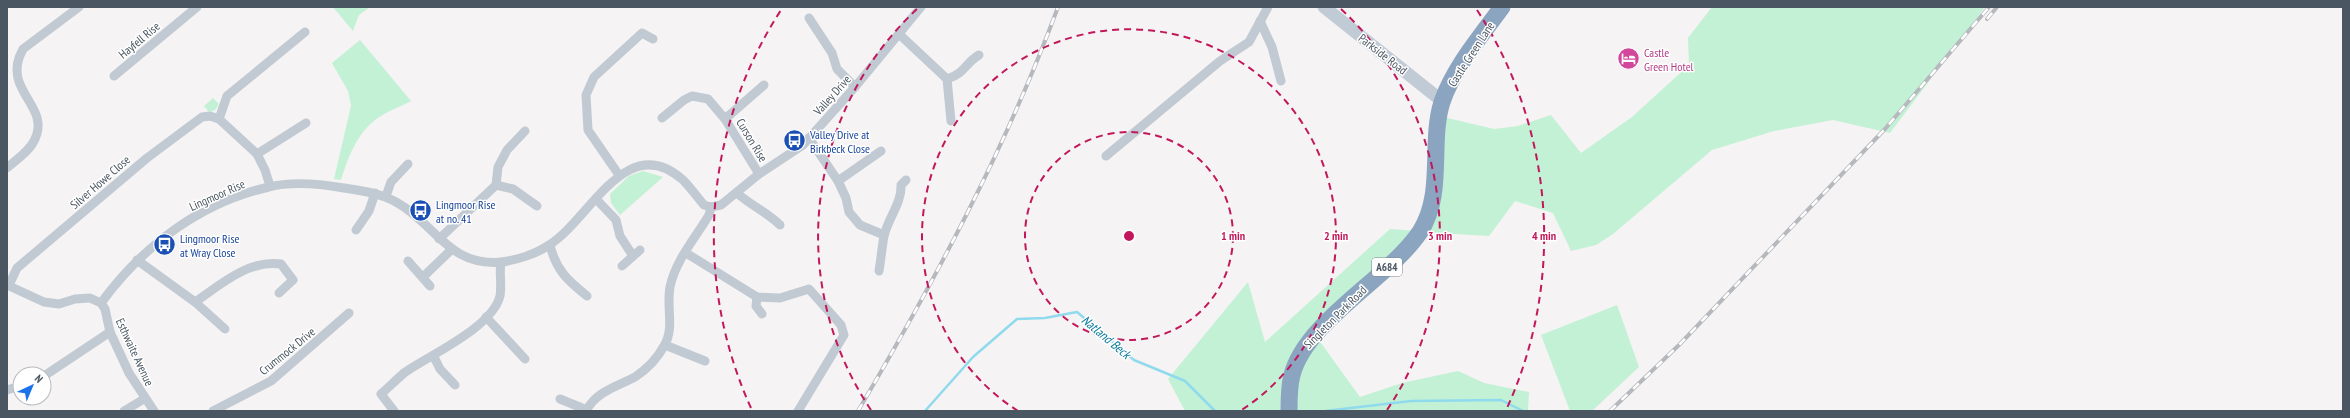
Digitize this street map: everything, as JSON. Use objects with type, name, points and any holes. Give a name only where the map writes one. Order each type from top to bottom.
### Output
[{"type":"highway","name":"Castle Green Lane","points":[[1442,101],[1455,76],[1502,7]]},
{"type":"highway","name":"Singleton Park Road","points":[[1289,411],[1292,374],[1302,351],[1316,333],[1408,246],[1424,224],[1429,211],[1433,191],[1438,124],[1442,101]]},
{"type":"street","points":[[7,168],[26,152],[35,140],[39,126],[35,115],[17,88],[14,79],[16,58],[23,49],[80,7]]},
{"type":"street","name":"Hayfell Rise","points":[[114,76],[197,7]]},
{"type":"street","name":"Valley Drive","points":[[711,207],[721,205],[759,174],[803,145],[855,88],[920,7]]},
{"type":"street","points":[[1106,156],[1220,61],[1249,42],[1268,7]]},
{"type":"street","name":"Parkside Road","points":[[1324,7],[1442,101]]},
{"type":"street","points":[[809,18],[832,53],[837,70],[855,88]]},
{"type":"street","points":[[1260,21],[1272,47],[1281,81]]},
{"type":"street","points":[[270,186],[265,170],[256,154],[219,119],[224,104],[232,91],[305,32]]},
{"type":"street","points":[[619,175],[588,130],[586,96],[594,77],[642,33],[653,39]]},
{"type":"street","points":[[899,34],[947,79],[951,121]]},
{"type":"street","points":[[947,79],[962,72],[972,59],[979,54]]},
{"type":"street","name":"Curson Rise","points":[[725,119],[764,85]]},
{"type":"street","name":"Curson Rise","points":[[662,118],[684,100],[692,96],[708,99],[725,119],[759,174]]},
{"type":"street","name":"Silver Howe Close","points":[[8,285],[17,268],[147,158],[198,119],[210,116],[219,119]]},
{"type":"street","points":[[256,154],[306,123]]},
{"type":"street","points":[[439,239],[496,185],[498,167],[507,150],[525,131]]},
{"type":"street","points":[[809,138],[838,181],[849,212],[860,225],[884,235]]},
{"type":"street","points":[[838,181],[881,151]]},
{"type":"street","points":[[386,196],[391,182],[408,164]]},
{"type":"street","name":"Lingmoor Rise","points":[[101,303],[136,260],[160,239],[196,216],[234,198],[270,186],[297,184],[335,186],[386,196],[410,210],[451,250],[482,260],[501,262],[522,258],[550,245],[597,200],[619,175],[639,165],[660,168],[676,175],[704,205],[711,207]]},
{"type":"street","points":[[879,271],[884,235],[893,212],[902,196],[901,185],[906,180]]},
{"type":"street","points":[[496,185],[513,189],[538,206]]},
{"type":"street","points":[[356,230],[369,211],[375,193]]},
{"type":"street","points":[[737,193],[750,205],[769,214],[780,225]]},
{"type":"street","points":[[597,200],[616,220],[620,236],[637,253],[622,266]]},
{"type":"street","points":[[560,399],[586,410],[594,399],[603,392],[646,369],[665,345],[671,324],[668,297],[670,285],[686,253],[709,215],[711,207]]},
{"type":"street","points":[[550,245],[554,261],[562,274],[586,296]]},
{"type":"street","points":[[422,277],[451,250]]},
{"type":"street","points":[[686,253],[757,297],[780,298],[809,289],[841,325],[844,335],[798,411]]},
{"type":"street","points":[[136,260],[195,302],[225,329]]},
{"type":"street","points":[[408,261],[430,286]]},
{"type":"street","points":[[195,302],[244,270],[269,262],[281,264],[293,280],[279,293]]},
{"type":"street","points":[[394,411],[381,394],[404,374],[461,338],[494,309],[500,295],[499,273],[501,262]]},
{"type":"street","points":[[8,285],[44,302],[59,304],[75,299],[90,298],[101,303]]},
{"type":"street","points":[[757,297],[756,306],[762,314]]},
{"type":"street","name":"Esthwaite Avenue","points":[[101,303],[105,309],[110,332],[129,373],[144,399],[154,411]]},
{"type":"street","name":"Crummock Drive","points":[[213,411],[271,381],[349,313]]},
{"type":"street","points":[[486,317],[524,359]]},
{"type":"street","points":[[52,371],[110,332]]},
{"type":"street","points":[[665,345],[705,361]]},
{"type":"street","points":[[434,356],[440,369],[455,385]]},
{"type":"street","points":[[124,411],[144,399]]},
{"type":"green space","points":[[333,7],[370,7],[359,15],[353,31]]},
{"type":"green space","points":[[1712,7],[1985,7],[1890,133],[1833,120],[1774,131],[1712,150],[1613,234],[1596,245],[1571,251],[1553,213],[1515,201],[1489,236],[1420,232],[1313,332],[1360,397],[1402,383],[1458,371],[1484,383],[1529,392],[1528,411],[1185,411],[1168,379],[1248,282],[1265,342],[1390,229],[1420,231],[1439,116],[1494,129],[1518,126],[1551,115],[1581,153],[1632,117],[1689,65],[1688,38]]},
{"type":"green space","points":[[360,40],[411,101],[383,114],[368,126],[354,147],[341,180],[334,179],[351,106],[348,91],[332,63]]},
{"type":"green space","points":[[213,98],[219,104],[215,110],[209,112],[204,106]]},
{"type":"green space","points":[[643,171],[663,177],[620,215],[611,203],[610,194],[629,176]]},
{"type":"green space","points":[[1617,305],[1639,367],[1592,411],[1570,411],[1541,335]]},
{"type":"waterway","name":"Natland Beck","points":[[925,411],[973,357],[1017,319],[1045,318],[1077,312],[1134,360],[1185,381],[1215,411]]},
{"type":"waterway","name":"Natland Beck","points":[[1325,411],[1411,401],[1501,400],[1523,411]]},
{"type":"railway","points":[[858,411],[914,313],[967,214],[1016,111],[1038,60],[1058,7]]},
{"type":"railway","points":[[1610,411],[1679,345],[1885,129],[1989,7]]},
{"type":"railway","points":[[1987,19],[1997,7]]},
{"type":"place","name":"Castle Green Hotel","points":[[1628,59]]},
{"type":"place","name":"Valley Drive at Birkbeck Close","points":[[795,141]]},
{"type":"place","name":"Lingmoor Rise at no. 41","points":[[420,211]]},
{"type":"place","name":"Lingmoor Rise at Wray Close","points":[[165,245]]}]
